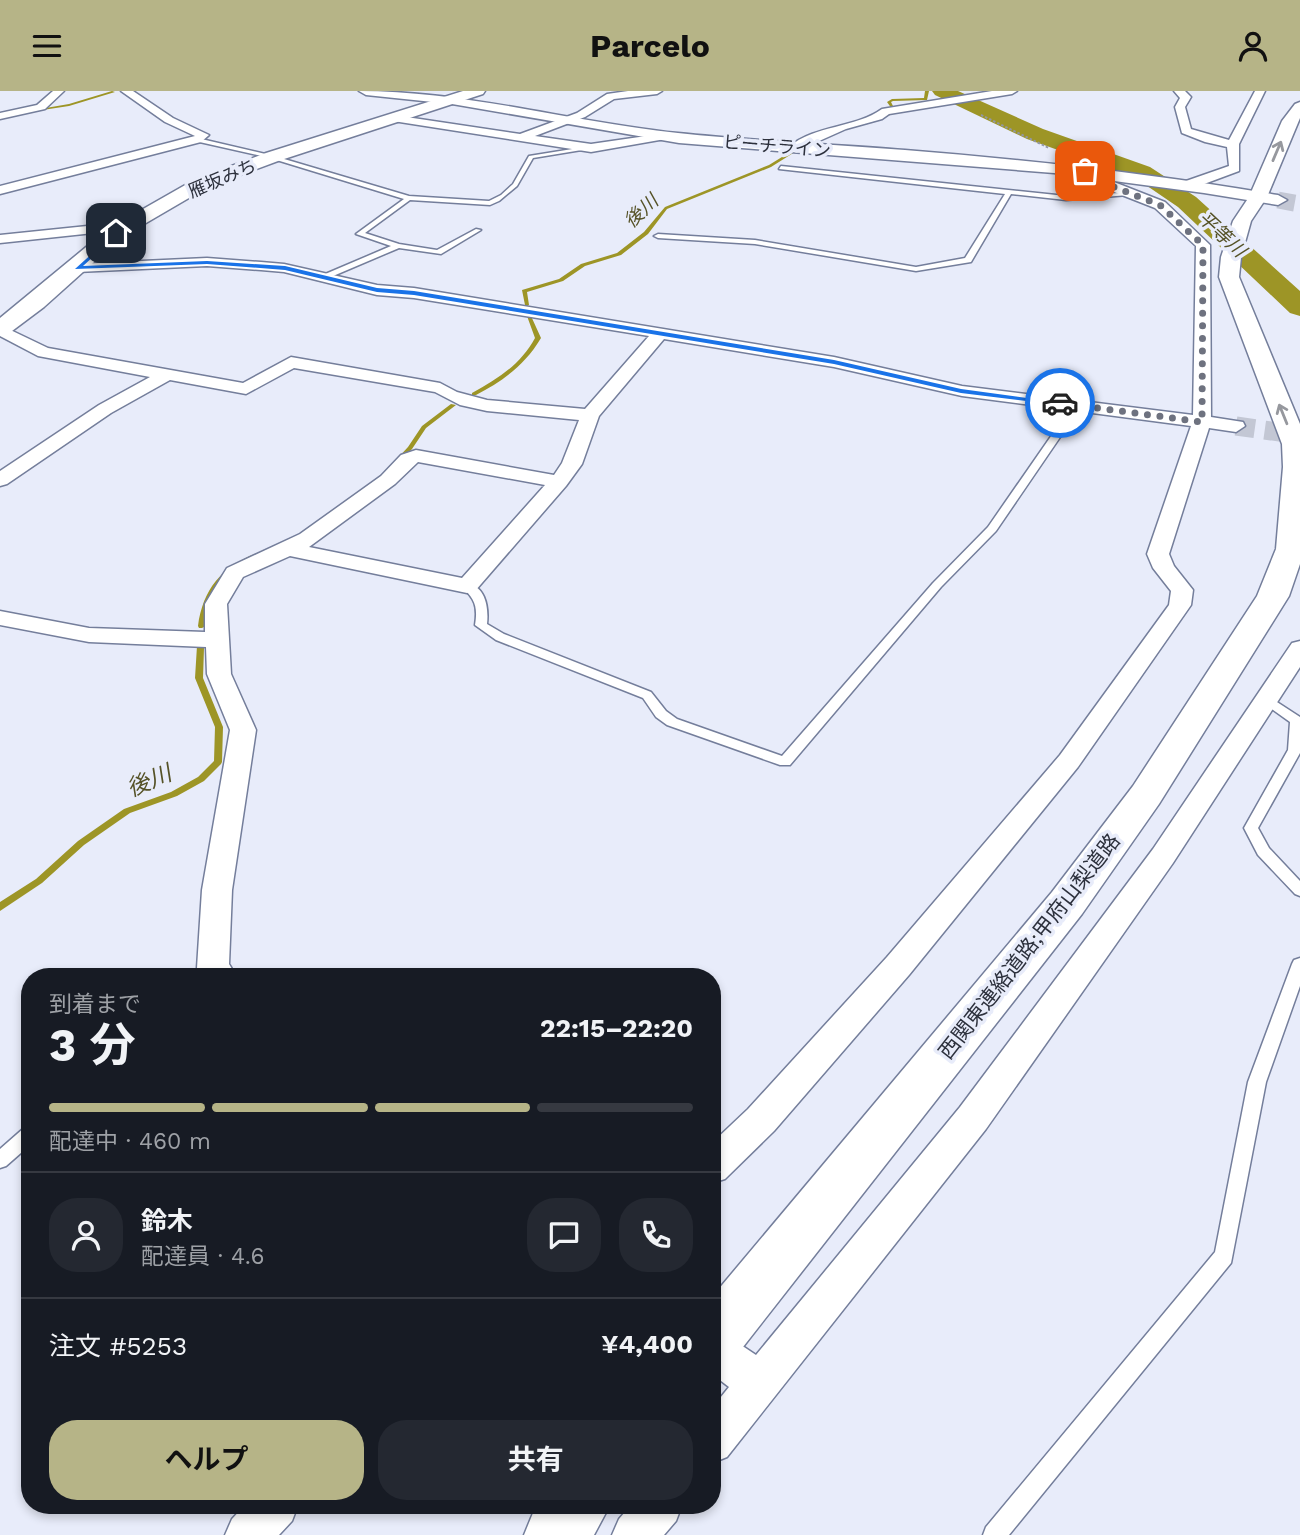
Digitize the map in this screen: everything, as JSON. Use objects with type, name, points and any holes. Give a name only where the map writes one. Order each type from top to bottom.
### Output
[{"type":"main road","name":"ピーチライン","points":[[366,91],[452,100],[667,136],[1089,171],[1191,184],[1278,200]]},
{"type":"main road","name":"雁坂みち","points":[[0,329],[126,226],[201,184],[272,157],[478,91]]},
{"type":"main road","points":[[1290,553],[1297,467],[1295,444],[1229,277],[1231,257],[1242,221],[1258,197],[1290,121],[1300,107]]},
{"type":"main road","name":"西関東連絡道路;甲府山梨道路","points":[[721,1330],[1067,903],[1146,795],[1273,596],[1300,523]]},
{"type":"main road","points":[[555,1535],[572,1514]]},
{"type":"street","points":[[0,116],[41,107],[59,91]]},
{"type":"street","points":[[0,190],[197,140],[203,135],[169,120],[126,91]]},
{"type":"street","points":[[522,137],[566,121],[611,96],[657,91]]},
{"type":"street","points":[[794,148],[820,135],[878,117],[886,111],[1012,91]]},
{"type":"street","points":[[1179,91],[1186,97],[1180,107],[1186,131],[1209,140],[1233,144]]},
{"type":"street","points":[[1191,184],[1235,168],[1233,144],[1260,91]]},
{"type":"street","points":[[393,118],[592,148],[667,136]]},
{"type":"street","points":[[721,1158],[761,1120],[898,966],[1069,761],[1180,605],[1182,590],[1164,568],[1158,554],[1202,422],[1203,245],[1169,211],[1138,194],[1109,185],[1089,171]]},
{"type":"street","points":[[0,239],[126,226]]},
{"type":"street","points":[[77,268],[207,262],[285,268],[377,290],[414,293],[834,362],[961,391],[1236,426]]},
{"type":"street","points":[[0,329],[17,335],[23,344],[44,352],[246,389],[291,362],[440,388],[446,395],[485,405],[590,415]]},
{"type":"street","points":[[289,549],[467,586],[559,482],[572,464],[590,415],[659,335]]},
{"type":"street","points":[[0,479],[105,409],[168,374]]},
{"type":"street","points":[[1137,413],[1139,436]]},
{"type":"street","points":[[212,968],[217,890],[243,730],[219,674],[216,604],[235,573],[289,549],[331,524],[388,480],[408,459],[416,456],[559,482]]},
{"type":"street","points":[[0,618],[89,635],[216,639]]},
{"type":"street","points":[[721,1430],[997,1085],[1163,856],[1300,648]]},
{"type":"street","points":[[721,1356],[760,1384]]},
{"type":"street","points":[[248,1535],[268,1514]]},
{"type":"street","points":[[635,1535],[652,1514]]},
{"type":"lane","points":[[197,140],[272,157],[409,198],[490,203],[500,199],[526,171],[531,157],[592,148]]},
{"type":"lane","points":[[781,168],[1066,198],[1138,194]]},
{"type":"lane","points":[[658,236],[771,245],[916,269],[937,267],[968,260],[1009,192]]},
{"type":"lane","points":[[409,198],[360,234],[398,246],[438,252],[478,230]]},
{"type":"lane","points":[[326,277],[398,246]]},
{"type":"lane","points":[[467,586],[477,591],[484,608],[481,625],[500,637],[647,695],[661,714],[672,722],[785,762],[937,585],[992,529],[1077,405]]},
{"type":"lane","points":[[1266,699],[1296,720],[1294,750],[1251,828],[1264,851],[1300,890]]},
{"type":"lane","points":[[993,1535],[1224,1256],[1257,1082],[1300,964]]},
{"type":"lane","points":[[0,1160],[21,1142]]},
{"type":"path","points":[[949,101],[1053,150],[1089,171]]},
{"type":"waterway","name":"後川","points":[[892,108],[889,102],[892,100],[926,99],[927,91]]},
{"type":"waterway","name":"平等川","points":[[942,91],[1035,134],[1142,172],[1187,202],[1300,307]]},
{"type":"waterway","points":[[36,110],[69,105],[113,92]]},
{"type":"waterway","name":"後川","points":[[872,121],[893,113]]},
{"type":"waterway","name":"後川","points":[[527,305],[524,291],[561,280],[583,265],[619,254],[646,233],[666,208],[770,166],[796,150]]},
{"type":"waterway","name":"後川","points":[[474,394],[511,371],[533,348],[538,338],[529,316]]},
{"type":"waterway","name":"後川","points":[[398,461],[424,427],[453,405]]},
{"type":"waterway","name":"後川","points":[[202,626],[207,601],[219,581],[237,565],[260,554]]},
{"type":"waterway","name":"後川","points":[[0,907],[39,881],[81,843],[127,811],[174,794],[201,779],[218,762],[219,727],[199,678],[200,648]]},
{"type":"tunnel","points":[[1278,200],[1300,204]]},
{"type":"tunnel","points":[[1236,426],[1300,435]]},
{"type":"way so far","points":[[1060,403],[1202,422],[1203,245],[1160,205],[1138,194],[1109,185],[1093,172],[1085,171]]},
{"type":"route","points":[[116,233],[77,268],[207,262],[285,268],[377,290],[414,293],[834,362],[961,391],[1060,403]]}]
